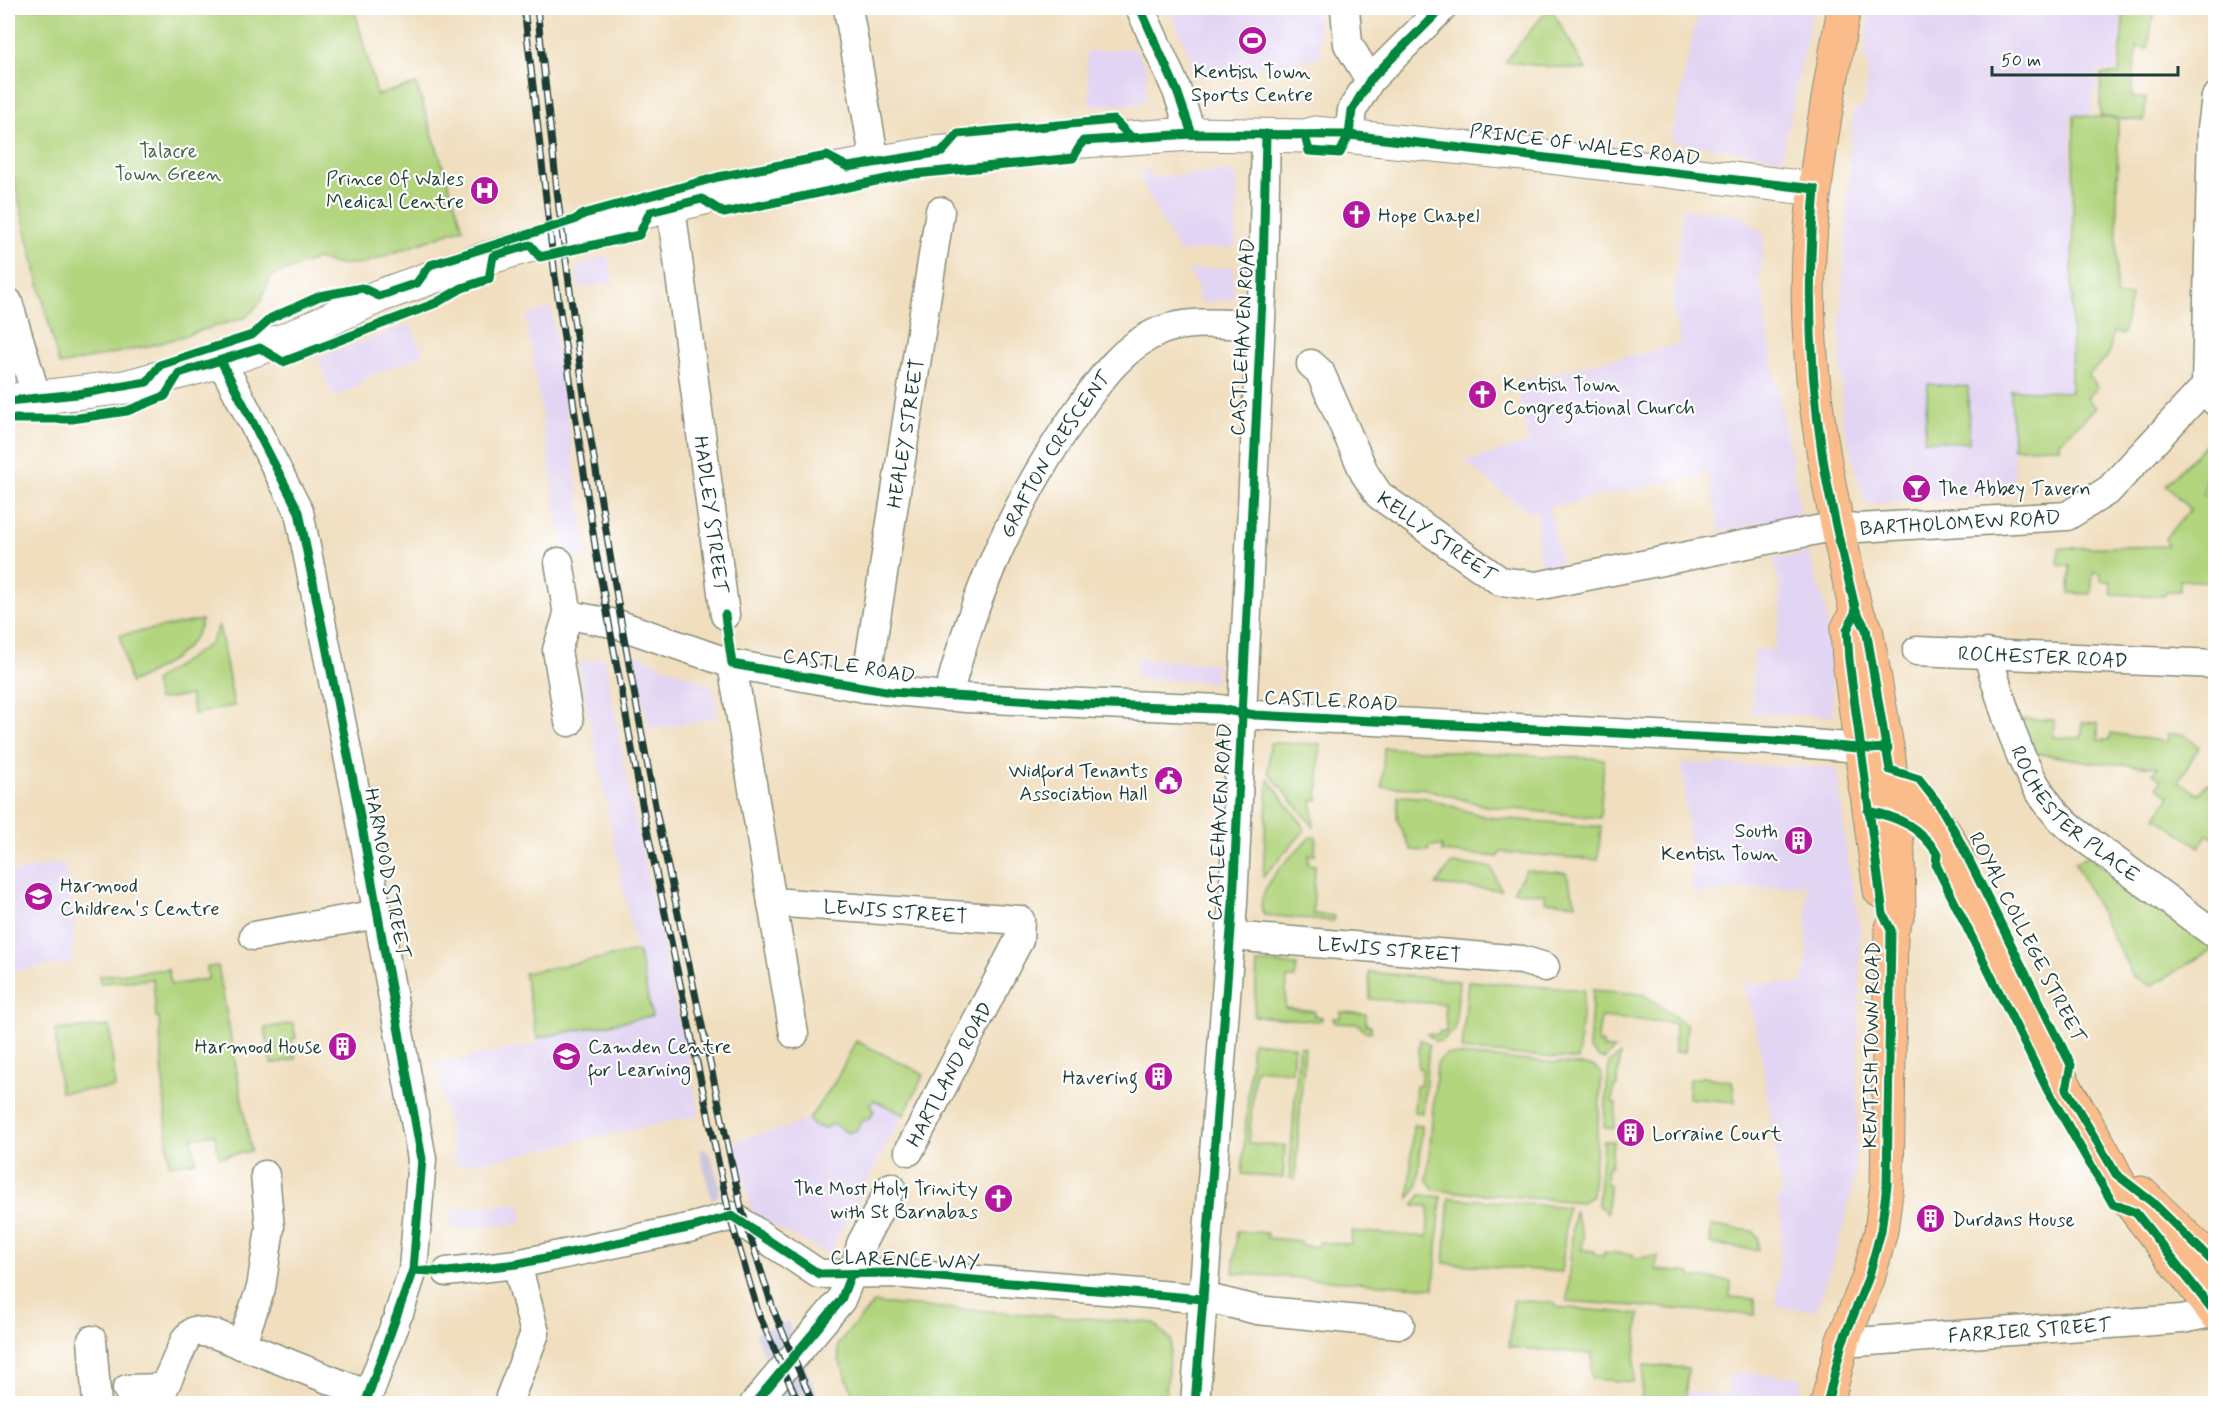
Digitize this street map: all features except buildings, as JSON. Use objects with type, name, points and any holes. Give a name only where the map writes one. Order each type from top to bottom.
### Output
[{"type":"main road","name":"KENTISH TOWN ROAD","points":[[1827,1404],[1842,1343],[1868,1279],[1881,1231],[1885,1196],[1891,930],[1899,912],[1880,800],[1879,691],[1866,629],[1856,611],[1837,526],[1817,413],[1810,314],[1809,257],[1815,189],[1826,105],[1844,8]]},
{"type":"main road","name":"KENTISH TOWN ROAD","points":[[1856,611],[1847,630],[1859,748],[1880,800]]},
{"type":"main road","name":"ROYAL COLLEGE STREET","points":[[1880,800],[1926,838],[1950,872],[1962,879],[2066,1089],[2136,1213],[2215,1312]]},
{"type":"main road","points":[[2116,1174],[2152,1202],[2213,1258]]},
{"type":"street","points":[[848,8],[875,162]]},
{"type":"street","points":[[1140,8],[1177,91],[1192,134]]},
{"type":"street","points":[[1345,8],[1348,44],[1370,80]]},
{"type":"street","points":[[1349,135],[1352,110],[1370,80],[1442,8]]},
{"type":"street","points":[[2211,394],[2216,97]]},
{"type":"street","name":"PRINCE OF WALES ROAD","points":[[22,400],[125,387],[221,361],[287,339],[334,320],[379,296],[478,261],[628,216],[770,182],[933,153],[1192,134],[1349,135],[1815,189]]},
{"type":"street","name":"CASTLEHAVEN ROAD","points":[[1195,1404],[1231,936],[1267,197],[1266,134]]},
{"type":"street","name":"HADLEY STREET","points":[[671,207],[725,615]]},
{"type":"street","name":"HEALEY STREET","points":[[866,688],[940,211]]},
{"type":"street","points":[[8,302],[22,400]]},
{"type":"street","name":"GRAFTON CRESCENT","points":[[948,697],[971,619],[1018,508],[1046,458],[1107,372],[1129,350],[1162,330],[1185,326],[1260,325]]},
{"type":"street","name":"HARMOOD STREET","points":[[221,361],[299,512],[378,914],[422,1159],[413,1270],[366,1399]]},
{"type":"street","name":"KELLY STREET","points":[[1311,364],[1320,372],[1365,474],[1379,495],[1500,581],[1537,586],[1837,526]]},
{"type":"street","name":"BARTHOLOMEW ROAD","points":[[1837,526],[1858,528],[2067,516],[2109,490],[2161,437],[2211,394]]},
{"type":"street","points":[[559,562],[568,615],[556,650],[569,722]]},
{"type":"street","name":"CASTLE ROAD","points":[[568,615],[617,624],[732,664],[866,688],[948,697],[1242,711],[1255,715],[1776,741],[1859,748]]},
{"type":"street","name":"ROCHESTER ROAD","points":[[1917,651],[2215,664]]},
{"type":"street","name":"ROCHESTER PLACE","points":[[1987,653],[2023,758],[2055,813],[2072,829],[2216,935]]},
{"type":"street","points":[[732,664],[794,1034]]},
{"type":"street","name":"LEWIS STREET","points":[[772,902],[1020,920]]},
{"type":"street","points":[[254,936],[378,914]]},
{"type":"street","name":"HARTLAND ROAD","points":[[909,1151],[1019,940],[1020,920]]},
{"type":"street","name":"LEWIS STREET","points":[[1231,936],[1522,960],[1545,967]]},
{"type":"street","points":[[241,1345],[261,1288],[270,1228],[265,1175]]},
{"type":"street","points":[[754,1404],[841,1300],[861,1244],[891,1188]]},
{"type":"street","name":"CLARENCE WAY","points":[[447,1272],[517,1264],[693,1227],[732,1216],[819,1274],[891,1273],[1203,1299],[1257,1310],[1400,1324]]},
{"type":"street","points":[[510,1397],[535,1333],[517,1264]]},
{"type":"street","name":"FARRIER STREET","points":[[1842,1343],[2191,1318],[2215,1312]]},
{"type":"street","points":[[127,1389],[164,1388],[186,1338],[194,1331],[215,1334],[366,1399]]},
{"type":"street","points":[[92,1340],[97,1404]]},
{"type":"shaded area","name":"Kentish Town Sports Centre","points":[[1169,8],[1316,8],[1322,57],[1198,76]]},
{"type":"shaded area","points":[[1703,8],[1813,8],[1782,158],[1671,141],[1695,25]]},
{"type":"shaded area","points":[[1870,8],[2122,8],[2117,71],[2097,71],[2098,88],[2094,88],[2092,115],[2071,114],[2071,393],[2011,390],[2015,495],[1866,505],[1842,418],[1840,326],[1853,112],[1864,105],[1869,65],[1864,57]]},
{"type":"shaded area","points":[[1135,48],[1146,69],[1147,99],[1138,104],[1090,106],[1086,52]]},
{"type":"shaded area","points":[[1149,169],[1150,178],[1226,171],[1236,176],[1238,184],[1235,247],[1178,252],[1142,182],[1141,170]]},
{"type":"shaded area","points":[[1682,209],[1740,214],[1764,235],[1759,292],[1764,291],[1766,325],[1801,514],[1720,532],[1708,474],[1549,507],[1561,563],[1540,567],[1537,511],[1530,512],[1520,506],[1465,462],[1529,443],[1516,381],[1681,344],[1672,311]]},
{"type":"shaded area","points":[[608,255],[613,283],[578,288],[576,267]]},
{"type":"shaded area","points":[[1234,267],[1233,300],[1199,302],[1198,288],[1188,270]]},
{"type":"shaded area","points":[[551,308],[588,557],[565,561],[526,315]]},
{"type":"shaded area","points":[[411,324],[423,355],[366,378],[354,389],[333,397],[318,358]]},
{"type":"shaded area","points":[[1809,553],[1824,602],[1830,638],[1833,716],[1752,714],[1755,649],[1774,650],[1781,618],[1781,593],[1774,559]]},
{"type":"shaded area","points":[[635,654],[713,687],[718,718],[649,730]]},
{"type":"shaded area","name":"Camden Centre for Learning","points":[[604,658],[639,839],[700,1115],[490,1161],[455,1165],[437,1063],[538,1044],[524,973],[636,951],[578,663]]},
{"type":"shaded area","points":[[1136,659],[1216,663],[1215,682],[1135,678]]},
{"type":"shaded area","points":[[1682,763],[1837,768],[1847,858],[1860,927],[1855,1176],[1842,1233],[1817,1310],[1776,1307],[1782,1223],[1777,1197],[1782,1196],[1759,1040],[1744,983],[1803,984],[1807,959],[1806,884],[1693,894]]},
{"type":"shaded area","name":"Harmood Children's Centre","points":[[64,862],[75,920],[72,963],[8,972],[8,873]]},
{"type":"shaded area","points":[[856,1041],[924,1074],[829,1255],[753,1214],[734,1140],[779,1130],[809,1119],[836,1080]]},
{"type":"shaded area","points":[[705,1149],[711,1157],[720,1186],[718,1195],[712,1201],[699,1150]]},
{"type":"shaded area","points":[[521,1203],[522,1224],[451,1229],[453,1209]]},
{"type":"shaded area","points":[[788,1321],[821,1403],[784,1403],[763,1353],[755,1333]]},
{"type":"shaded area","points":[[1729,1372],[1801,1377],[1799,1403],[1685,1404],[1686,1392],[1727,1395]]},
{"type":"green space","name":"Talacre Town Green","points":[[8,8],[354,8],[377,95],[416,84],[463,228],[365,263],[340,265],[317,259],[271,276],[259,304],[246,317],[157,344],[59,365],[8,156]]},
{"type":"green space","points":[[1551,8],[1586,70],[1505,62]]},
{"type":"green space","points":[[2124,8],[2154,8],[2148,48],[2137,47],[2131,97],[2146,99],[2144,121],[2100,116],[2101,74],[2119,74]]},
{"type":"green space","points":[[2074,115],[2118,119],[2116,296],[2131,296],[2123,334],[2113,332],[2108,356],[2088,375],[2098,387],[2087,398],[2096,408],[2059,442],[2059,447],[2013,448],[2011,390],[2071,392]]},
{"type":"green space","points":[[1928,384],[1968,387],[1969,443],[1924,440]]},
{"type":"green space","points":[[2210,440],[2204,495],[2215,497],[2215,582],[2180,580],[2180,591],[2167,591],[2164,596],[2111,594],[2111,581],[2101,581],[2101,573],[2093,572],[2091,594],[2069,593],[2070,566],[2058,565],[2059,548],[2168,546],[2165,538],[2190,510],[2166,485]]},
{"type":"green space","points":[[202,620],[191,642],[174,659],[130,683],[120,635]]},
{"type":"green space","points":[[219,625],[234,706],[194,714],[190,695],[158,700],[154,681],[211,643]]},
{"type":"green space","points":[[2019,719],[2054,720],[2053,737],[2081,738],[2082,722],[2098,723],[2098,740],[2110,740],[2111,733],[2167,742],[2168,734],[2184,734],[2199,747],[2179,781],[2199,795],[2207,783],[2215,790],[2215,839],[2208,834],[2199,847],[2156,817],[2170,796],[2157,787],[2161,780],[2153,774],[2158,767],[2090,762],[2035,753]]},
{"type":"green space","points":[[1270,743],[1320,744],[1318,800],[1312,801],[1314,827],[1268,772]]},
{"type":"green space","points":[[1384,748],[1604,759],[1600,818],[1486,806],[1423,788],[1382,787]]},
{"type":"green space","points":[[1268,779],[1303,825],[1304,831],[1263,877]]},
{"type":"green space","points":[[1398,796],[1423,797],[1486,817],[1601,827],[1598,860],[1500,852],[1499,857],[1442,852],[1442,846],[1429,846],[1428,851],[1411,850],[1397,819]]},
{"type":"green space","points":[[1310,837],[1316,837],[1315,855],[1309,855],[1308,864],[1315,865],[1313,914],[1334,916],[1334,921],[1264,915],[1261,905],[1268,884]]},
{"type":"green space","points":[[2087,856],[2215,948],[2151,986],[2133,976],[2075,863]]},
{"type":"green space","points":[[1451,864],[1491,867],[1501,890],[1436,885]]},
{"type":"green space","points":[[1526,870],[1566,873],[1576,904],[1545,901],[1545,894],[1513,891]]},
{"type":"green space","points":[[638,951],[652,1016],[537,1038],[524,973]]},
{"type":"green space","points":[[1257,963],[1297,965],[1295,978],[1287,978],[1285,1008],[1314,1011],[1314,1016],[1322,1017],[1322,1019],[1319,1021],[1254,1016]]},
{"type":"green space","points":[[218,966],[251,1151],[219,1157],[215,1134],[192,1138],[196,1161],[169,1165],[159,1018],[156,1018],[153,979],[100,983],[99,976],[168,969],[171,985],[208,979],[207,967]]},
{"type":"green space","points":[[1369,972],[1459,981],[1455,1030],[1441,1041],[1435,1041],[1427,1034],[1439,1035],[1440,1031],[1446,1032],[1445,1004],[1370,999]]},
{"type":"green space","points":[[1468,981],[1584,990],[1578,1060],[1462,1050]]},
{"type":"green space","points":[[1593,990],[1643,994],[1687,1025],[1685,1052],[1675,1052],[1675,1023],[1601,1017],[1597,1043],[1603,1043],[1603,1048],[1615,1049],[1604,1059],[1599,1058],[1589,1048]]},
{"type":"green space","points":[[1341,1012],[1366,1014],[1366,1025],[1371,1026],[1371,1032],[1364,1031],[1358,1024],[1335,1023],[1333,1018],[1340,1018]]},
{"type":"green space","points":[[293,1023],[296,1038],[292,1039],[296,1059],[271,1064],[265,1028]]},
{"type":"green space","points":[[110,1026],[115,1088],[60,1092],[55,1030]]},
{"type":"green space","points":[[1420,1039],[1429,1045],[1423,1113],[1414,1112],[1416,1086],[1420,1086],[1422,1069],[1418,1068]]},
{"type":"green space","points":[[856,1041],[924,1074],[904,1115],[874,1100],[870,1104],[874,1110],[871,1117],[861,1122],[857,1130],[848,1133],[833,1124],[825,1128],[813,1126],[809,1119],[836,1080]]},
{"type":"green space","points":[[1252,1042],[1294,1046],[1292,1072],[1255,1069],[1249,1143],[1285,1146],[1283,1178],[1242,1174]]},
{"type":"green space","points":[[1299,1046],[1305,1047],[1295,1179],[1289,1178]]},
{"type":"green space","points":[[1446,1054],[1593,1066],[1602,1074],[1592,1196],[1582,1202],[1434,1190],[1427,1180],[1437,1063]]},
{"type":"green space","points":[[1620,1055],[1617,1086],[1614,1087],[1612,1102],[1616,1103],[1614,1128],[1604,1127],[1609,1063]]},
{"type":"green space","points":[[1703,1077],[1732,1081],[1735,1102],[1688,1098],[1689,1079]]},
{"type":"green space","points":[[1413,1125],[1422,1126],[1418,1186],[1409,1198]]},
{"type":"green space","points":[[1603,1141],[1613,1141],[1611,1166],[1607,1167],[1606,1183],[1610,1184],[1607,1213],[1598,1205]]},
{"type":"green space","points":[[1421,1195],[1441,1197],[1434,1288],[1233,1273],[1237,1231],[1267,1233],[1267,1238],[1300,1241],[1300,1245],[1317,1247],[1318,1242],[1351,1244],[1352,1231],[1427,1237],[1429,1206],[1413,1205]]},
{"type":"green space","points":[[1449,1198],[1567,1207],[1562,1272],[1444,1263]]},
{"type":"green space","points":[[1574,1210],[1583,1236],[1582,1250],[1594,1251],[1594,1255],[1604,1256],[1604,1252],[1633,1254],[1634,1258],[1657,1256],[1656,1270],[1691,1273],[1691,1277],[1731,1281],[1730,1297],[1755,1299],[1755,1315],[1567,1301]]},
{"type":"green space","points":[[1711,1226],[1753,1231],[1758,1237],[1758,1250],[1710,1244]]},
{"type":"green space","points":[[1513,1300],[1555,1303],[1556,1307],[1639,1314],[1633,1382],[1591,1379],[1592,1354],[1509,1347]]},
{"type":"green space","points":[[874,1303],[1154,1323],[1171,1340],[1165,1403],[857,1403],[839,1360],[838,1343]]},
{"type":"green space","points":[[1644,1365],[1688,1368],[1685,1403],[1641,1403]]},
{"type":"railway","points":[[524,8],[555,276],[575,414],[596,552],[645,820],[730,1217],[759,1315],[799,1404]]},
{"type":"railway","points":[[537,8],[559,208],[586,410],[621,621],[657,816],[741,1207],[773,1309],[813,1404]]},
{"type":"cycle path","points":[[1140,8],[1177,91],[1192,134]]},
{"type":"cycle path","points":[[1305,136],[1309,151],[1340,153],[1349,135],[1352,110],[1370,80],[1442,8]]},
{"type":"cycle path","points":[[8,401],[78,394],[147,382],[160,365],[252,335],[271,318],[320,296],[362,288],[379,296],[417,283],[430,265],[574,220],[584,214],[718,177],[827,156],[848,167],[942,152],[958,134],[1114,120],[1132,138]]},
{"type":"cycle path","points":[[8,419],[72,419],[127,411],[165,396],[179,373],[260,348],[283,362],[436,303],[462,288],[489,279],[493,256],[530,245],[540,257],[639,235],[650,212],[702,199],[724,213],[905,175],[1073,158],[1083,141],[1192,134],[1349,135],[1815,189],[1810,290],[1812,358],[1818,425],[1826,478],[1842,554],[1856,611],[1866,629],[1890,770],[1919,779],[1940,806],[1955,832],[2071,1065],[2066,1089],[2116,1174],[2152,1202],[2216,1265]]},
{"type":"cycle path","points":[[1195,1404],[1233,903],[1263,278],[1266,134]]},
{"type":"cycle path","points":[[221,361],[299,512],[358,805],[422,1159],[413,1270],[365,1404]]},
{"type":"cycle path","points":[[1827,1404],[1842,1343],[1868,1279],[1881,1231],[1887,1185],[1891,930],[1883,914],[1849,660],[1847,630],[1856,611]]},
{"type":"cycle path","points":[[725,615],[732,664],[891,692],[1079,704],[1220,709],[1255,715],[1776,741],[1870,749],[1888,748]]},
{"type":"cycle path","points":[[1868,811],[1890,816],[1908,824],[1923,836],[1937,853],[1936,865],[2048,1091],[2113,1204],[2136,1213],[2216,1314]]},
{"type":"cycle path","points":[[413,1270],[447,1272],[517,1264],[693,1227],[732,1216],[819,1274],[891,1273],[1203,1299]]},
{"type":"cycle path","points":[[754,1404],[841,1300],[851,1274]]},
{"type":"place","name":"Kentish Town Sports Centre","points":[[1252,40]]},
{"type":"place","name":"Prince Of Wales Medical Centre","points":[[485,190]]},
{"type":"place","name":"Hope Chapel","points":[[1357,215]]},
{"type":"place","name":"Kentish Town Congregational Church","points":[[1482,395]]},
{"type":"place","name":"The Abbey Tavern","points":[[1917,488]]},
{"type":"place","name":"Widford Tenants Association Hall","points":[[1169,781]]},
{"type":"place","name":"South Kentish Town","points":[[1799,841]]},
{"type":"place","name":"Harmood Children's Centre","points":[[39,896]]},
{"type":"place","name":"Harmood House","points":[[343,1046]]},
{"type":"place","name":"Camden Centre for Learning","points":[[567,1057]]},
{"type":"place","name":"Havering","points":[[1159,1077]]},
{"type":"place","name":"Lorraine Court","points":[[1631,1133]]},
{"type":"place","name":"The Most Holy Trinity with St Barnabas","points":[[999,1199]]},
{"type":"place","name":"Durdans House","points":[[1931,1219]]}]
